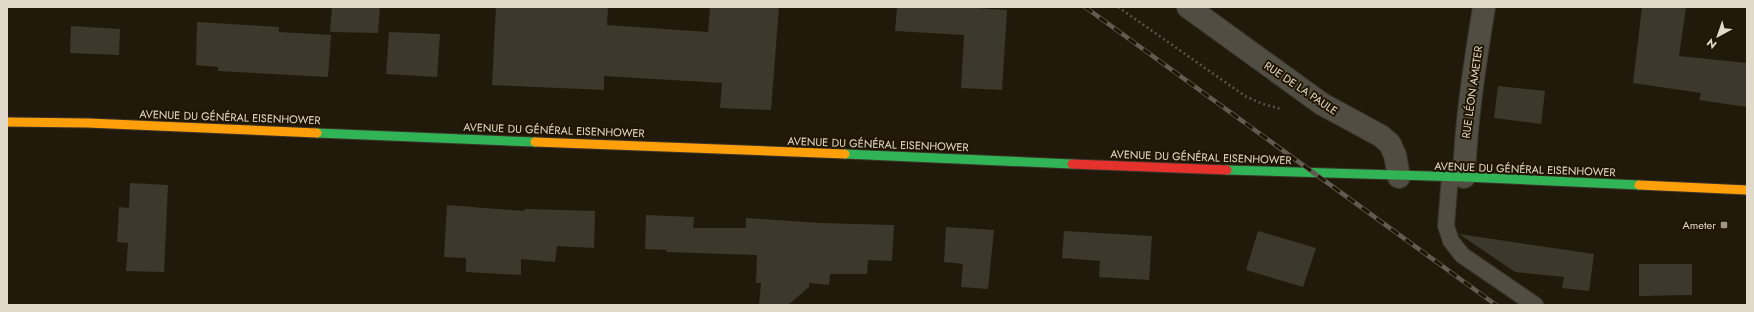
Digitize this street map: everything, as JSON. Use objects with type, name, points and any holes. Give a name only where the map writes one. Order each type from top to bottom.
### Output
[{"type":"main road","name":"AVENUE DU GÉNÉRAL EISENHOWER","points":[[7,122],[104,124],[1399,176],[1457,176],[1747,190]]},
{"type":"street","name":"RUE LÉON AMETER","points":[[1457,176],[1465,146],[1473,77],[1484,7]]},
{"type":"street","name":"RUE DE LA PAULE","points":[[1197,10],[1322,104],[1381,136],[1390,144],[1395,155],[1399,176]]},
{"type":"lane","points":[[1457,176],[1446,226],[1451,241],[1462,255],[1535,305]]},
{"type":"path","points":[[1118,7],[1245,96],[1279,109],[1322,104]]},
{"type":"building","points":[[332,7],[380,7],[378,33],[330,32]]},
{"type":"building","points":[[496,7],[608,7],[607,25],[708,32],[710,7],[779,7],[771,110],[720,108],[722,83],[604,76],[604,90],[492,85]]},
{"type":"building","points":[[897,7],[962,7],[1007,10],[1002,90],[961,88],[964,35],[895,31]]},
{"type":"building","points":[[1642,7],[1686,7],[1679,56],[1747,63],[1747,107],[1699,100],[1701,93],[1633,83]]},
{"type":"building","points":[[197,22],[279,27],[279,32],[331,35],[328,77],[218,71],[218,67],[196,65]]},
{"type":"building","points":[[71,26],[120,29],[119,55],[70,53]]},
{"type":"building","points":[[389,32],[440,34],[437,77],[386,74]]},
{"type":"building","points":[[1498,86],[1545,91],[1541,124],[1494,118]]},
{"type":"building","points":[[130,183],[168,185],[164,272],[126,271],[128,243],[117,242],[119,207],[129,208]]},
{"type":"building","points":[[447,205],[524,211],[525,209],[595,211],[594,248],[557,246],[555,262],[521,259],[521,275],[466,272],[466,258],[444,257]]},
{"type":"building","points":[[646,215],[694,217],[693,228],[746,228],[746,218],[820,223],[894,225],[892,261],[868,260],[867,274],[830,274],[829,285],[809,283],[809,287],[788,305],[759,305],[761,283],[756,283],[757,255],[666,252],[667,250],[645,249]]},
{"type":"building","points":[[946,227],[994,230],[988,289],[961,287],[963,264],[944,262]]},
{"type":"building","points":[[1064,231],[1152,236],[1149,280],[1099,277],[1100,261],[1062,258]]},
{"type":"building","points":[[1258,231],[1316,248],[1303,287],[1246,270]]},
{"type":"building","points":[[1459,234],[1594,254],[1589,291],[1562,288],[1564,277],[1515,272]]},
{"type":"building","points":[[1639,264],[1692,264],[1692,295],[1639,296]]},
{"type":"railway","points":[[1085,7],[1496,305]]},
{"type":"traffic: fast","points":[[317,133],[535,142]]},
{"type":"traffic: fast","points":[[845,154],[1072,164]]},
{"type":"traffic: fast","points":[[1227,170],[1464,177],[1639,185]]},
{"type":"traffic: slow","points":[[7,122],[88,123],[317,133]]},
{"type":"traffic: slow","points":[[535,142],[845,154]]},
{"type":"traffic: slow","points":[[1639,185],[1747,190]]},
{"type":"traffic: jam","points":[[1072,164],[1227,170]]},
{"type":"place","name":"Ameter","points":[[1724,225]]}]
